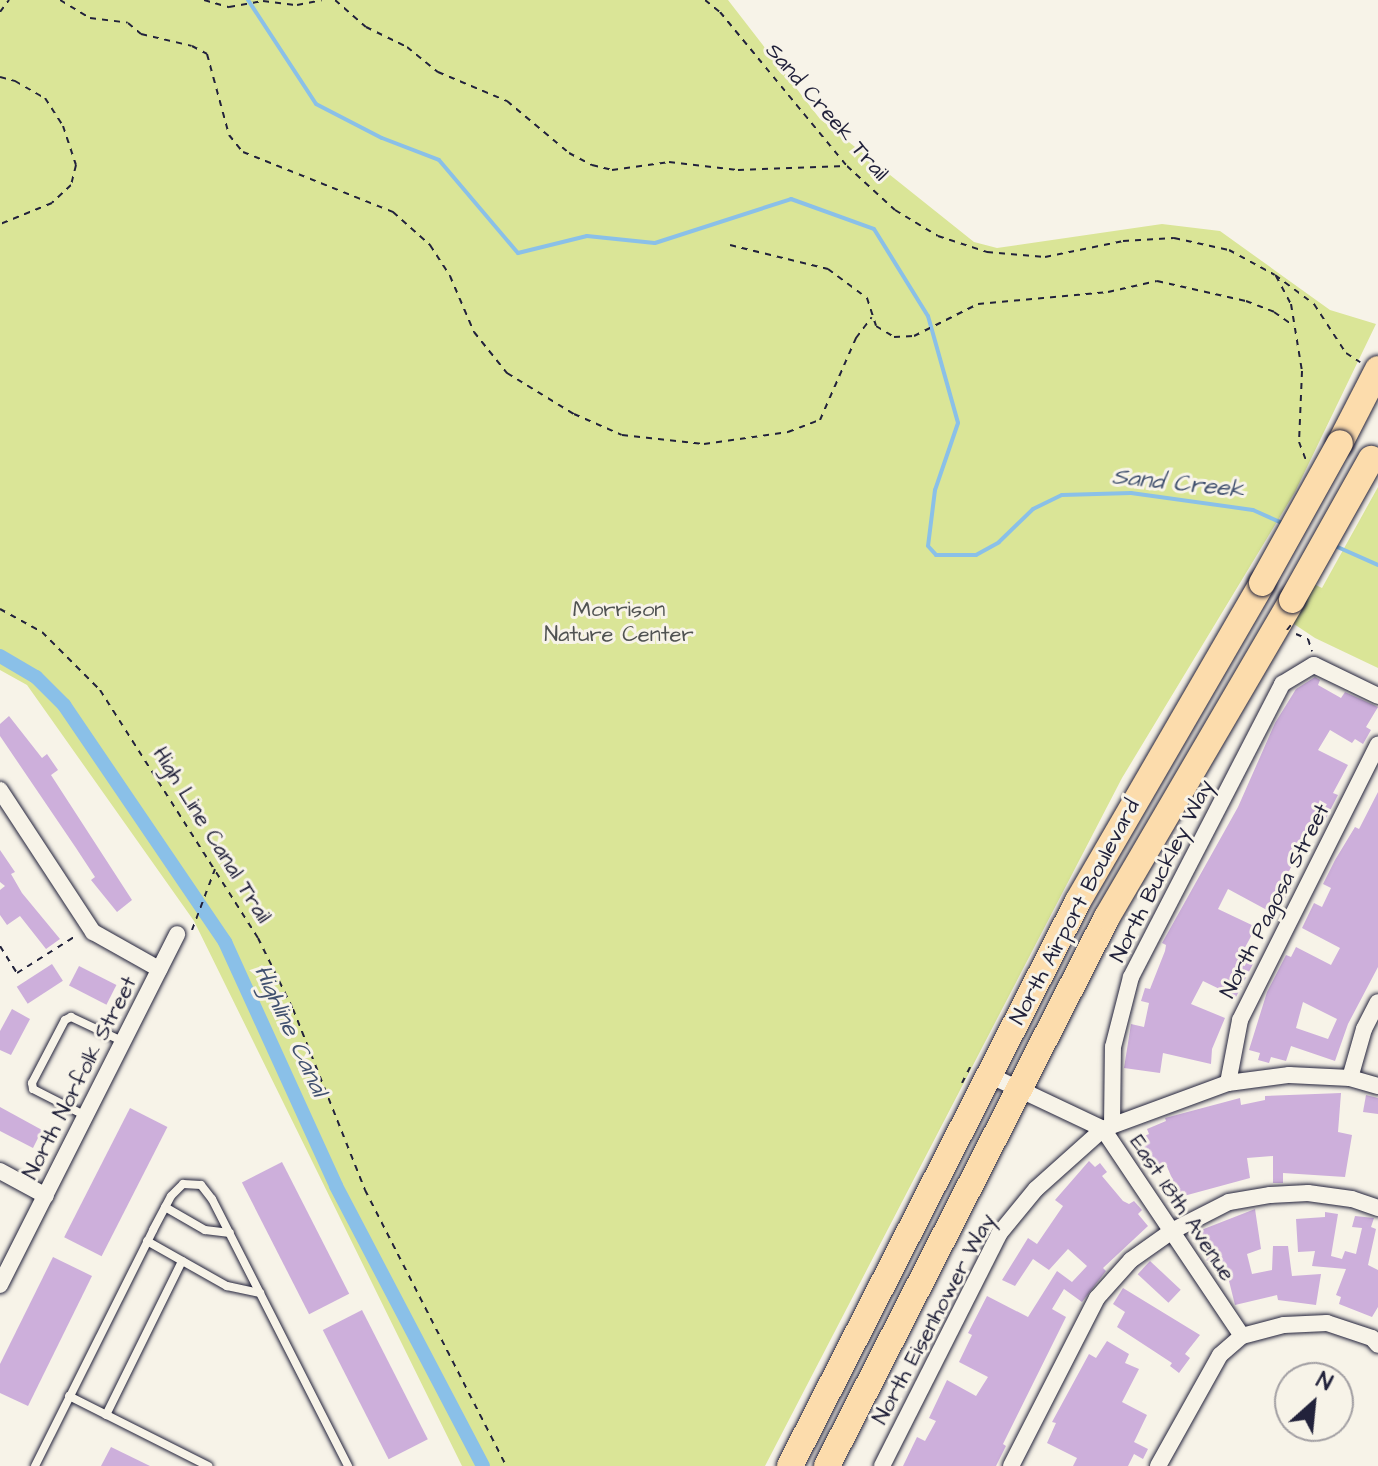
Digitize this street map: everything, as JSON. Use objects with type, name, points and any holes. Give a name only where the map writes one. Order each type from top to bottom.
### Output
[{"type":"main road","name":"North Airport Boulevard","points":[[790,1466],[1078,901],[1340,443],[1370,366]]},
{"type":"main road","name":"North Airport Boulevard","points":[[827,1466],[1107,917],[1292,600],[1374,452]]},
{"type":"street","points":[[1313,658],[1378,696]]},
{"type":"street","name":"North Buckley Way","points":[[1108,1127],[1113,1047],[1131,977],[1282,684],[1313,658]]},
{"type":"street","name":"North Pagosa Street","points":[[1228,1083],[1240,1020],[1378,745]]},
{"type":"street","points":[[0,790],[93,932],[159,969]]},
{"type":"street","name":"North Norfolk Street","points":[[0,1285],[177,935]]},
{"type":"street","points":[[1350,1078],[1364,1029],[1378,1002]]},
{"type":"street","name":"East 18th Avenue","points":[[989,1075],[1108,1127],[1242,1336]]},
{"type":"street","name":"North Eisenhower Way","points":[[882,1466],[999,1234],[1036,1189],[1108,1127],[1228,1083],[1289,1075],[1350,1078],[1378,1086]]},
{"type":"street","points":[[0,1171],[46,1196]]},
{"type":"street","points":[[1011,1466],[1097,1298],[1131,1260],[1172,1231],[1229,1202],[1270,1195],[1308,1193],[1352,1199],[1378,1208]]},
{"type":"street","points":[[1158,1466],[1220,1355],[1242,1336],[1284,1325],[1327,1323],[1372,1338],[1378,1345]]},
{"type":"lane","points":[[86,1116],[33,1089],[32,1083],[65,1020],[71,1017],[124,1042]]},
{"type":"lane","points":[[35,1466],[147,1241],[165,1207],[183,1184],[201,1185],[230,1233],[348,1466]]},
{"type":"lane","points":[[165,1207],[205,1230],[230,1233]]},
{"type":"lane","points":[[147,1241],[227,1286],[260,1293]]},
{"type":"lane","points":[[106,1415],[182,1261]]},
{"type":"lane","points":[[69,1396],[208,1466]]},
{"type":"path","points":[[0,12],[9,0]]},
{"type":"path","points":[[60,0],[90,18],[128,23],[141,34],[192,46],[207,54],[229,135],[243,152],[393,212],[430,245],[450,276],[474,332],[507,373],[574,414],[622,435],[704,444],[788,432],[820,420],[856,338],[872,317]]},
{"type":"path","points":[[204,0],[229,7],[261,1],[297,5],[322,0]]},
{"type":"path","points":[[335,0],[366,27],[407,47],[438,72],[507,101],[569,153],[592,165],[612,170],[669,162],[738,170],[847,166]]},
{"type":"path","name":"Sand Creek Trail","points":[[705,0],[720,12],[847,166],[895,210],[938,236],[987,252],[1045,257],[1123,241],[1174,238],[1229,250],[1275,275],[1314,304],[1346,353],[1370,366]]},
{"type":"path","points":[[0,77],[15,81],[45,98],[63,126],[76,165],[71,185],[52,203],[0,224]]},
{"type":"path","points":[[730,245],[828,269],[867,298],[876,326],[905,338],[978,304],[1108,292],[1157,281],[1246,301],[1274,312],[1294,326]]},
{"type":"path","points":[[1275,275],[1291,304],[1302,371],[1299,442],[1307,460]]},
{"type":"path","name":"High Line Canal Trail","points":[[0,609],[42,632],[100,690],[258,938],[286,995],[365,1190],[506,1466]]},
{"type":"path","points":[[1287,630],[1308,639],[1313,658]]},
{"type":"path","points":[[177,935],[191,932],[215,868]]},
{"type":"path","points":[[0,946],[17,973],[77,935]]},
{"type":"green space","name":"Morrison Nature Center","points":[[0,0],[728,0],[820,119],[974,242],[997,248],[1162,224],[1220,231],[1330,310],[1376,324],[1295,492],[1122,778],[765,1466],[462,1466],[194,921],[27,685],[0,670]]},
{"type":"green space","points":[[1378,487],[1378,668],[1315,638],[1291,622],[1314,584],[1322,588]]},
{"type":"building","points":[[1315,677],[1320,680],[1318,685],[1341,698],[1345,692],[1378,707],[1366,727],[1371,730],[1363,744],[1355,739],[1352,743],[1330,730],[1318,750],[1348,765],[1333,793],[1338,795],[1321,828],[1313,825],[1287,875],[1295,880],[1276,915],[1228,889],[1218,909],[1256,927],[1241,955],[1254,962],[1236,997],[1203,981],[1191,1004],[1225,1018],[1212,1049],[1211,1064],[1163,1053],[1160,1073],[1124,1068],[1131,1024],[1144,1027],[1149,1003],[1141,1001],[1145,988],[1150,989],[1165,951],[1166,945],[1162,943],[1238,807],[1275,723],[1296,689]]},
{"type":"building","points":[[9,716],[42,758],[47,754],[58,770],[51,775],[132,900],[117,912],[91,880],[95,877],[0,736],[0,724]]},
{"type":"building","points":[[1378,792],[1378,967],[1348,1024],[1335,1061],[1291,1046],[1286,1061],[1271,1057],[1269,1063],[1258,1060],[1260,1053],[1249,1050],[1267,992],[1286,955],[1291,957],[1296,947],[1331,965],[1340,948],[1302,928],[1314,903],[1322,907],[1331,888],[1323,884],[1355,827],[1359,829]],"holes":[[[1303,1002],[1337,1019],[1328,1039],[1296,1028]]]},
{"type":"building","points":[[0,850],[15,872],[11,874],[22,893],[60,939],[46,949],[20,916],[7,925],[0,915],[0,890],[5,886],[0,882]]},
{"type":"building","points":[[52,964],[63,981],[28,1004],[17,987]]},
{"type":"building","points":[[79,966],[116,985],[106,1005],[69,986]]},
{"type":"building","points":[[12,1009],[30,1019],[11,1055],[0,1050],[0,1031]]},
{"type":"building","points":[[1341,1093],[1338,1132],[1352,1135],[1345,1177],[1283,1173],[1283,1183],[1273,1183],[1273,1156],[1247,1158],[1250,1178],[1180,1197],[1165,1162],[1152,1168],[1140,1138],[1149,1134],[1147,1129],[1166,1121],[1165,1118],[1240,1098],[1241,1105],[1265,1100],[1265,1096]]},
{"type":"building","points":[[1366,1095],[1378,1098],[1378,1114],[1363,1112]]},
{"type":"building","points":[[0,1107],[42,1130],[33,1148],[0,1131]]},
{"type":"building","points":[[130,1108],[167,1127],[102,1256],[64,1237]]},
{"type":"building","points":[[1089,1161],[1095,1167],[1100,1163],[1107,1172],[1102,1176],[1123,1201],[1129,1204],[1134,1201],[1142,1210],[1138,1214],[1148,1226],[1103,1268],[1106,1271],[1082,1302],[1064,1289],[1052,1309],[1066,1317],[1003,1444],[1006,1446],[996,1466],[903,1466],[917,1437],[925,1441],[936,1421],[929,1418],[947,1380],[976,1396],[988,1377],[959,1362],[972,1335],[968,1333],[987,1296],[1028,1317],[1057,1271],[1072,1282],[1087,1266],[1068,1249],[1049,1270],[1033,1259],[1015,1286],[1002,1280],[1028,1238],[1037,1244],[1063,1206],[1055,1200]]},
{"type":"building","points":[[282,1162],[349,1294],[309,1314],[242,1182]]},
{"type":"building","points":[[1255,1209],[1261,1249],[1247,1254],[1252,1274],[1272,1270],[1273,1246],[1288,1246],[1292,1276],[1321,1274],[1316,1305],[1278,1300],[1277,1295],[1235,1305],[1225,1265],[1220,1267],[1218,1260],[1208,1264],[1196,1232]]},
{"type":"building","points":[[1325,1212],[1338,1214],[1331,1256],[1342,1259],[1345,1251],[1356,1254],[1362,1228],[1352,1227],[1355,1216],[1374,1218],[1371,1227],[1376,1229],[1368,1265],[1378,1270],[1378,1307],[1372,1317],[1339,1304],[1341,1297],[1336,1295],[1346,1269],[1312,1266],[1315,1251],[1298,1252],[1296,1219],[1325,1217]]},
{"type":"building","points":[[53,1257],[92,1276],[28,1406],[0,1393],[0,1364]]},
{"type":"building","points":[[1150,1261],[1181,1290],[1168,1303],[1138,1274]]},
{"type":"building","points":[[1123,1288],[1200,1335],[1185,1354],[1190,1358],[1179,1373],[1170,1366],[1172,1363],[1117,1327],[1125,1312],[1113,1304]]},
{"type":"building","points":[[362,1310],[428,1439],[389,1459],[323,1330]]},
{"type":"building","points":[[1107,1341],[1129,1354],[1125,1363],[1139,1369],[1122,1402],[1147,1415],[1134,1442],[1148,1449],[1143,1459],[1134,1454],[1128,1466],[1073,1466],[1077,1458],[1047,1443],[1056,1423],[1052,1422],[1089,1354],[1096,1358]]},
{"type":"building","points":[[111,1447],[150,1466],[101,1466]]},
{"type":"waterway","name":"Sand Creek","points":[[248,0],[316,104],[382,138],[439,160],[518,253],[587,236],[655,243],[791,199],[874,229],[928,316],[958,423],[935,490],[928,546],[936,555],[976,555],[999,542],[1033,509],[1062,495],[1131,493],[1253,510],[1284,524]]},
{"type":"waterway","name":"Sand Creek","points":[[1333,545],[1378,565]]},
{"type":"waterway","name":"Highline Canal","points":[[0,656],[36,677],[64,705],[225,942],[336,1186],[483,1466]]}]
